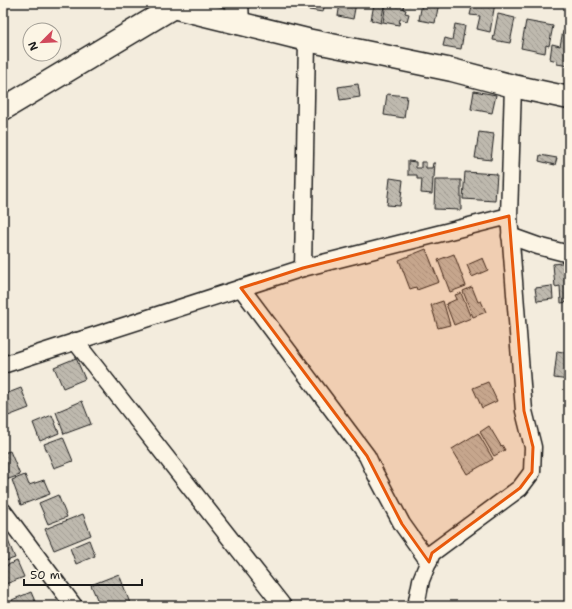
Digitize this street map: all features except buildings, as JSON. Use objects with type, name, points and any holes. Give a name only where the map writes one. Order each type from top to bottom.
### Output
[{"type":"main road","points":[[3,109],[177,5],[237,13],[307,40],[452,70],[513,86],[569,98]]},
{"type":"street","points":[[303,268],[307,40]]},
{"type":"street","points":[[416,606],[421,580],[432,553],[520,488],[532,472],[533,447],[524,411],[509,216],[513,86]]},
{"type":"street","points":[[3,364],[303,268],[509,216]]},
{"type":"street","points":[[510,236],[538,246],[569,254]]},
{"type":"street","points":[[241,288],[367,456],[402,524],[429,562]]},
{"type":"street","points":[[75,341],[283,606]]},
{"type":"street","points":[[3,511],[74,606]]},
{"type":"highlighted area","points":[[509,216],[524,411],[533,447],[532,472],[520,488],[432,553],[429,562],[402,524],[367,456],[241,288],[303,268]]}]
